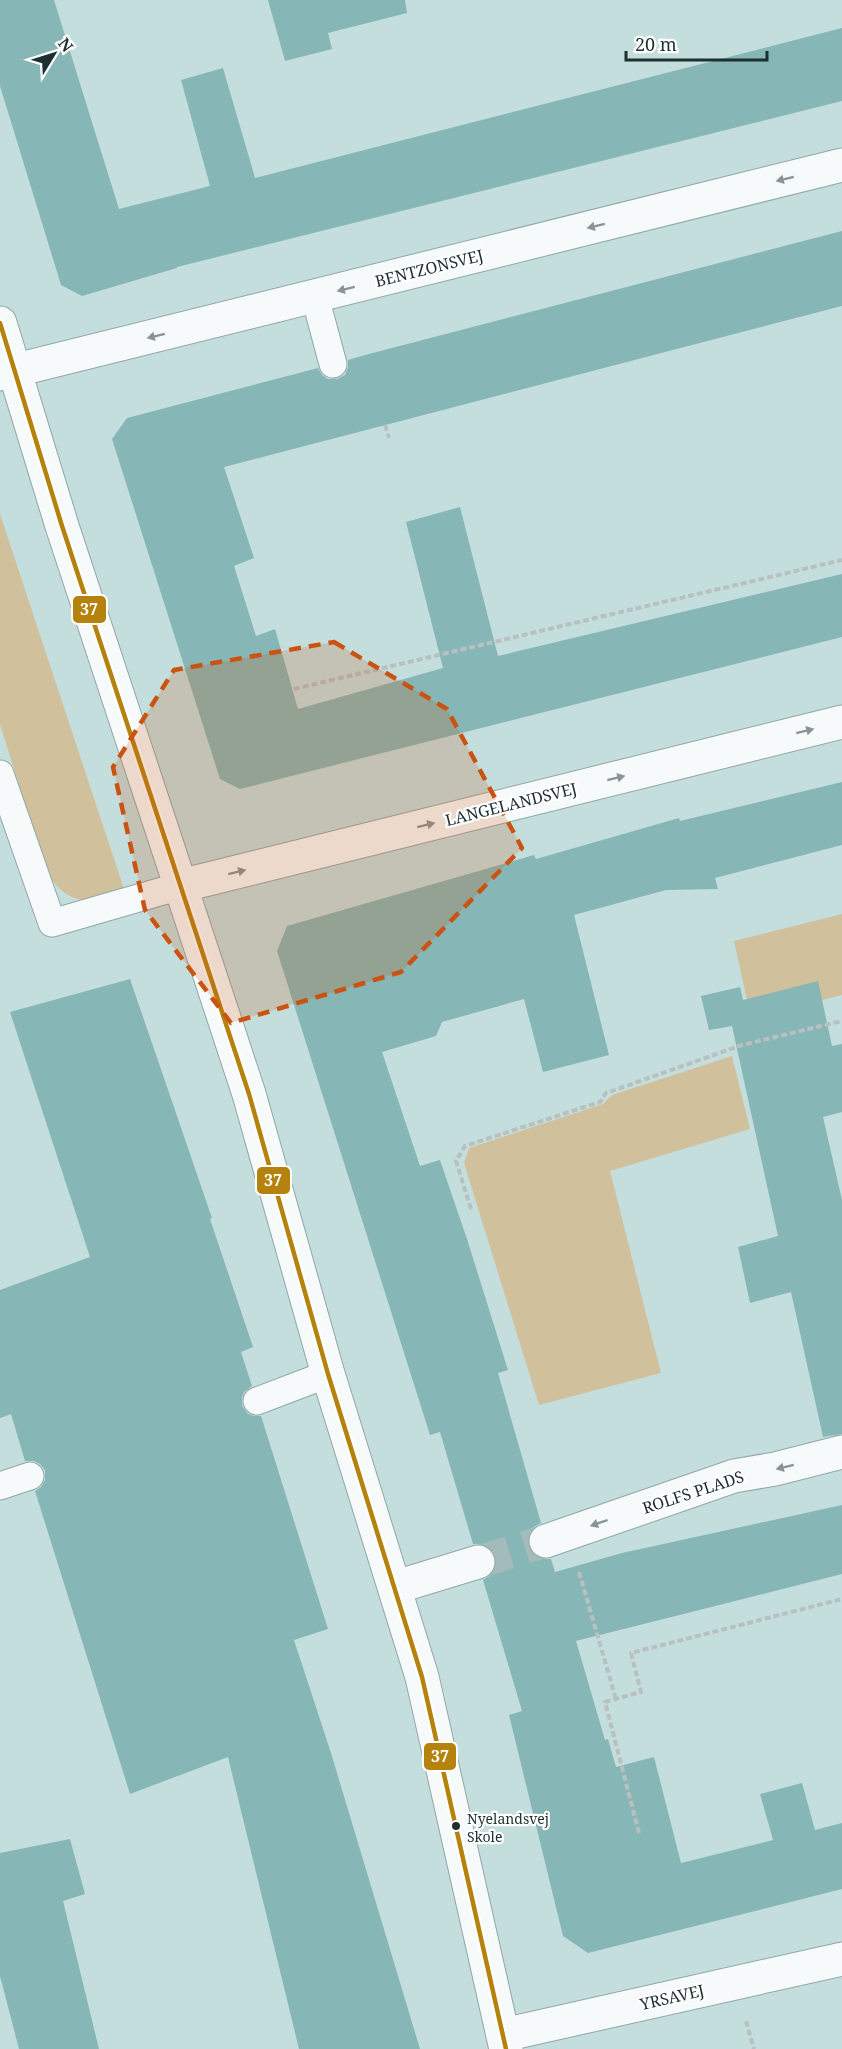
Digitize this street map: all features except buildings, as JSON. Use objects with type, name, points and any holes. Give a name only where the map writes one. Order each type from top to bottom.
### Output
[{"type":"street","name":"BENTZONSVEJ","points":[[8,373],[842,165]]},
{"type":"street","points":[[0,323],[8,373],[65,537],[249,1094],[328,1374],[396,1587],[422,1677],[505,2042]]},
{"type":"street","name":"LANGELANDSVEJ","points":[[180,886],[842,722]]},
{"type":"street","name":"ROLFS PLADS","points":[[556,1538],[734,1476],[775,1469],[842,1452]]},
{"type":"street","points":[[396,1587],[478,1562]]},
{"type":"street","name":"YRSAVEJ","points":[[505,2042],[842,1959]]},
{"type":"lane","points":[[315,297],[333,364]]},
{"type":"lane","points":[[0,774],[52,923],[180,886]]},
{"type":"lane","points":[[257,1401],[328,1374]]},
{"type":"lane","points":[[0,1486],[30,1476]]},
{"type":"path","points":[[385,425],[389,438]]},
{"type":"path","points":[[294,689],[842,560]]},
{"type":"path","points":[[471,1209],[456,1161],[465,1146],[600,1102],[606,1093],[742,1045],[842,1021]]},
{"type":"path","points":[[556,1538],[616,1699]]},
{"type":"path","points":[[639,1833],[605,1702],[641,1692],[631,1653],[842,1599]]},
{"type":"highlighted area","points":[[334,642],[447,709],[522,848],[401,972],[231,1023],[145,910],[113,767],[174,670]]},
{"type":"shaded area","points":[[0,514],[126,895],[89,900],[70,896],[53,882],[45,869],[0,724]]},
{"type":"shaded area","points":[[842,914],[842,995],[751,1018],[734,941]]},
{"type":"shaded area","points":[[732,1056],[750,1129],[610,1171],[661,1373],[539,1405],[464,1163],[469,1148],[603,1104],[612,1095]]},
{"type":"tunnel","points":[[478,1562],[546,1541]]},
{"type":"transit line","name":"37","points":[[0,323],[62,526],[249,1094],[328,1374],[422,1677],[506,2049]]},
{"type":"place","name":"Nyelandsvej Skole","points":[[456,1826]]}]
